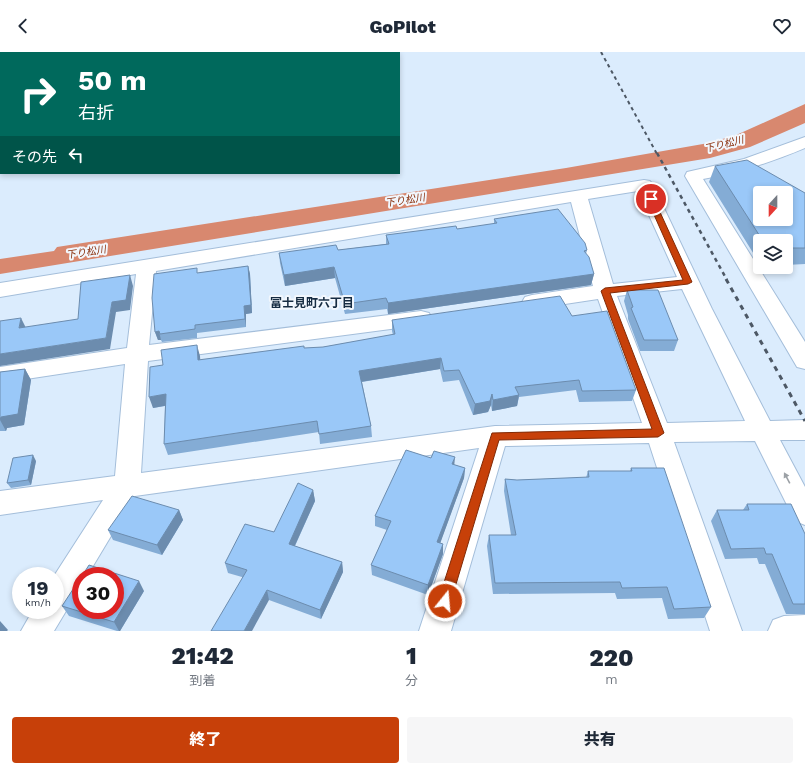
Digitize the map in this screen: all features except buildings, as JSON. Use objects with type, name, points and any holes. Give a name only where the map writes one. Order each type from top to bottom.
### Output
[{"type":"street","points":[[805,142],[766,159],[730,170],[693,176],[805,362]]},
{"type":"street","points":[[0,290],[644,185],[688,282],[762,432],[805,513]]},
{"type":"street","points":[[578,195],[605,291],[658,433],[726,631]]},
{"type":"street","points":[[64,587],[127,485],[137,354],[147,267]]},
{"type":"street","points":[[511,305],[605,291],[688,282]]},
{"type":"street","points":[[0,374],[137,354],[440,316]]},
{"type":"street","points":[[0,503],[495,436],[805,430]]},
{"type":"street","points":[[436,631],[495,436]]},
{"type":"street","points":[[37,631],[44,619]]},
{"type":"street","points":[[784,631],[805,630]]},
{"type":"water","name":"下り松川","points":[[805,104],[805,123],[750,147],[710,158],[0,274],[0,259],[54,251],[57,247],[566,168],[703,144],[734,136]]},
{"type":"railway","points":[[601,52],[657,154]]},
{"type":"railway","points":[[657,153],[727,280]]},
{"type":"railway","points":[[726,279],[805,421]]},
{"type":"district","name":"富士見町六丁目","points":[[312,303]]},
{"type":"route","points":[[445,601],[495,436],[658,433],[605,291],[688,282],[651,199]]}]
